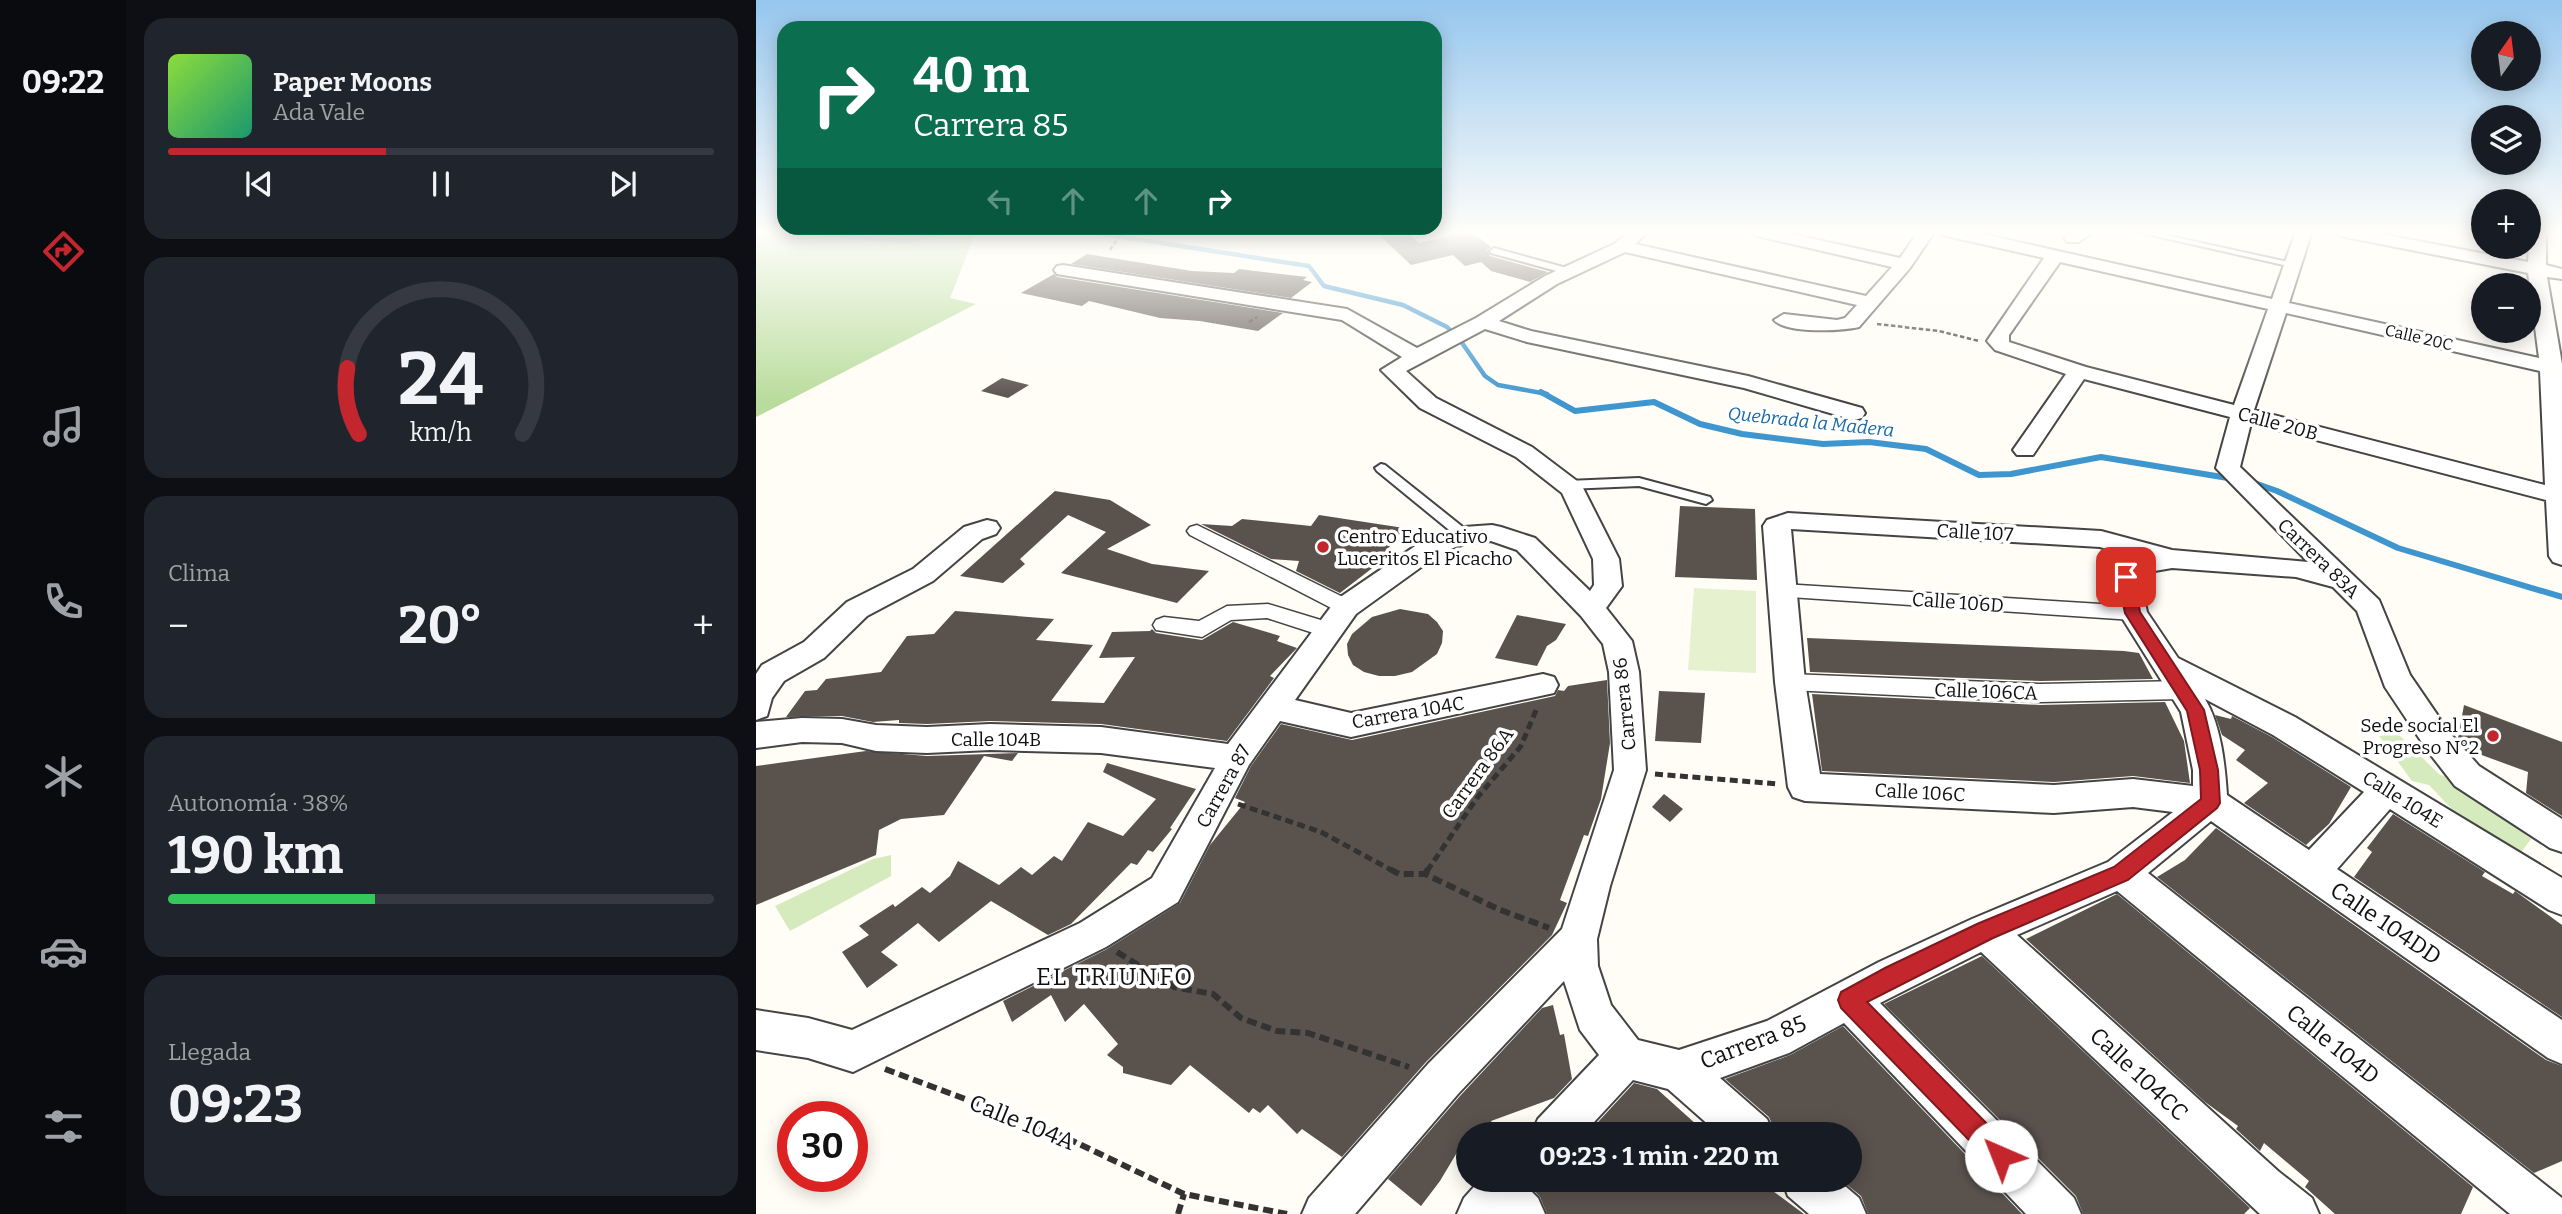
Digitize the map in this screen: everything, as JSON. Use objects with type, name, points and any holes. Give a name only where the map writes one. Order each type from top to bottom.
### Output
[{"type":"street","points":[[1175,288],[1348,315],[1426,352]]},
{"type":"street","points":[[1539,288],[1474,327],[1392,370],[1428,403],[1524,452],[1572,489],[1606,559],[1608,586],[1591,608]]},
{"type":"street","points":[[1804,288],[1868,302]]},
{"type":"street","points":[[1784,320],[1837,326],[1852,323],[1882,288]]},
{"type":"street","points":[[1997,341],[2031,288]]},
{"type":"street","name":"Calle 20C","points":[[2204,288],[2556,369]]},
{"type":"street","points":[[2242,414],[2286,288]]},
{"type":"street","points":[[2540,288],[2556,369],[2562,556]]},
{"type":"street","points":[[1474,327],[1739,379],[1854,413]]},
{"type":"street","name":"Calle 20B","points":[[1997,341],[2011,351],[2079,371],[2559,496]]},
{"type":"street","points":[[2025,450],[2079,371]]},
{"type":"street","name":"Carrera 83A","points":[[2242,414],[2233,474],[2369,607],[2396,679],[2438,741],[2467,776],[2559,834]]},
{"type":"street","name":"Calle 107","points":[[1783,591],[1776,526],[1788,521],[2101,539],[2156,562],[2297,568],[2343,581]]},
{"type":"street","points":[[756,708],[757,697],[774,673],[814,650],[857,609],[923,575],[973,533],[987,528]]},
{"type":"street","points":[[1197,531],[1338,618]]},
{"type":"street","name":"Carrera 87","points":[[853,1051],[1034,961],[1093,935],[1165,890],[1217,798],[1236,758],[1338,618],[1433,546],[1464,535],[1492,533],[1526,544],[1591,608]]},
{"type":"street","points":[[2156,562],[2126,577],[2133,613],[2196,710],[2209,770],[2210,803]]},
{"type":"street","points":[[1783,591],[1790,682],[1805,787]]},
{"type":"street","name":"Calle 106D","points":[[1783,591],[2133,613]]},
{"type":"street","name":"Carrera 86","points":[[1591,608],[1617,641],[1624,672],[1630,770],[1592,886],[1578,939],[1579,966],[1594,1016],[1626,1058]]},
{"type":"street","points":[[1164,625],[1202,629],[1227,613],[1268,611],[1338,618]]},
{"type":"street","name":"Calle 106CA","points":[[1790,682],[2040,693],[2175,678]]},
{"type":"street","name":"Calle 104E","points":[[2175,678],[2284,726],[2562,898]]},
{"type":"street","name":"Carrera 104C","points":[[1273,707],[1351,725],[1543,685]]},
{"type":"street","name":"Calle 104B","points":[[756,735],[802,730],[842,731],[876,738],[928,740],[990,737],[1101,740],[1236,758]]},
{"type":"street","name":"Calle 106C","points":[[1805,787],[2053,799],[2133,793],[2210,803]]},
{"type":"street","points":[[2311,872],[2388,789]]},
{"type":"street","name":"Calle 104DD","points":[[2210,803],[2562,1044]]},
{"type":"street","name":"Carrera 85","points":[[1626,1058],[1679,1070],[1775,1039],[1893,975],[1985,931],[2121,873],[2210,803]]},
{"type":"street","name":"Calle 104D","points":[[2121,873],[2546,1214]]},
{"type":"street","name":"Calle 104CC","points":[[1985,931],[2262,1187],[2296,1214]]},
{"type":"street","name":"Carrera 86","points":[[1325,1214],[1443,1079],[1578,939]]},
{"type":"street","points":[[1849,1000],[2059,1214]]},
{"type":"street","points":[[756,1030],[808,1038],[853,1051]]},
{"type":"street","points":[[1565,1122],[1626,1058]]},
{"type":"street","points":[[1679,1070],[1738,1122]]},
{"type":"street","points":[[1818,1192],[1843,1214]]},
{"type":"lane","points":[[1381,468],[1464,535]]},
{"type":"lane","points":[[1567,485],[1639,482],[1706,500]]},
{"type":"path","points":[[1852,323],[1939,331],[1981,342],[1997,341]]},
{"type":"path","name":"Carrera 86A","points":[[1424,874],[1477,799],[1521,746],[1537,709],[1543,685]]},
{"type":"path","points":[[1630,770],[1805,787]]},
{"type":"path","points":[[1217,798],[1321,832],[1399,874],[1424,874],[1498,909],[1578,939]]},
{"type":"path","points":[[1093,935],[1142,969],[1174,987],[1213,994],[1241,1018],[1277,1031],[1308,1033],[1443,1079]]},
{"type":"path","name":"Calle 104A","points":[[853,1051],[887,1070],[1054,1132],[1184,1194],[1287,1214]]},
{"type":"path","points":[[1178,1214],[1184,1194]]},
{"type":"green space","points":[[756,288],[954,288],[950,298],[976,304],[756,417]]},
{"type":"green space","points":[[1694,588],[1756,591],[1756,673],[1688,670]]},
{"type":"green space","points":[[2398,734],[2440,775],[2449,777],[2531,839],[2519,855],[2464,822],[2429,785],[2412,781],[2379,736]]},
{"type":"green space","points":[[891,855],[891,876],[790,931],[775,906],[873,859]]},
{"type":"building","points":[[1030,288],[1124,288],[1283,313],[1258,331],[1200,321],[1160,318],[1089,301],[1082,306],[1021,293]]},
{"type":"building","points":[[1224,288],[1305,288],[1291,298]]},
{"type":"building","points":[[1002,378],[1029,385],[1008,398],[981,391]]},
{"type":"building","points":[[1055,491],[1110,500],[1151,525],[1107,549],[1152,564],[1209,571],[1177,603],[1061,573],[1106,532],[1068,515],[1020,559],[1025,564],[1003,583],[960,576]]},
{"type":"building","points":[[1680,506],[1755,509],[1757,580],[1675,577]]},
{"type":"building","points":[[1319,515],[1404,528],[1375,566],[1340,593],[1296,571],[1299,561],[1271,559],[1201,524],[1232,526],[1242,519],[1311,526]]},
{"type":"building","points":[[1400,609],[1428,614],[1437,622],[1443,631],[1437,654],[1412,672],[1395,676],[1379,676],[1364,672],[1353,665],[1347,644],[1352,634],[1372,617]]},
{"type":"building","points":[[955,611],[1054,619],[1036,640],[1093,645],[1051,701],[1104,703],[1135,657],[1099,658],[1112,632],[1152,629],[1156,633],[1202,640],[1233,622],[1280,636],[1277,641],[1297,648],[1270,676],[1274,678],[1227,741],[1101,724],[990,721],[927,724],[899,723],[899,720],[873,722],[842,716],[786,717],[805,691],[817,690],[826,679],[881,672],[907,636],[934,634]]},
{"type":"building","points":[[1517,615],[1566,624],[1556,640],[1547,646],[1537,666],[1495,658]]},
{"type":"building","points":[[1807,638],[2124,651],[2139,653],[2153,679],[2040,681],[1810,672]]},
{"type":"building","points":[[1607,680],[1610,743],[1601,799],[1588,836],[1584,835],[1560,900],[1567,903],[1552,935],[1426,1062],[1342,1157],[1302,1129],[1297,1134],[1268,1105],[1260,1113],[1253,1108],[1249,1113],[1190,1065],[1171,1085],[1123,1073],[1123,1067],[1107,1055],[1118,1044],[1084,1004],[1065,1022],[1051,995],[1012,1022],[1003,1001],[1107,949],[1180,903],[1210,845],[1245,802],[1235,798],[1251,766],[1281,724],[1352,740],[1555,696],[1558,690],[1564,691],[1568,686]]},
{"type":"building","points":[[1659,691],[1705,693],[1701,743],[1655,741]]},
{"type":"building","points":[[1812,694],[2040,705],[2165,702],[2184,741],[2190,783],[2133,776],[2054,782],[1822,771]]},
{"type":"building","points":[[2464,705],[2562,742],[2562,816],[2526,793],[2528,772],[2468,750],[2458,738]]},
{"type":"building","points":[[2215,715],[2231,719],[2232,716],[2272,737],[2351,787],[2329,824],[2306,845],[2244,803],[2268,783],[2236,760],[2245,750],[2222,735]]},
{"type":"building","points":[[866,751],[927,756],[1018,753],[1012,761],[984,756],[944,815],[901,819],[879,830],[876,855],[756,905],[756,766]]},
{"type":"building","points":[[1107,763],[1196,789],[1170,828],[1172,829],[1153,852],[1148,850],[1137,865],[1131,863],[1071,924],[1048,935],[991,901],[939,942],[918,923],[881,952],[898,965],[867,988],[842,952],[869,935],[859,926],[893,904],[895,907],[922,887],[930,893],[950,876],[958,861],[999,885],[1021,867],[1032,875],[1054,856],[1062,861],[1088,822],[1123,836],[1156,799],[1103,772]]},
{"type":"building","points":[[1664,794],[1683,809],[1670,822],[1652,807]]},
{"type":"building","points":[[2393,814],[2485,872],[2482,876],[2513,894],[2515,891],[2562,925],[2562,1017],[2354,877],[2372,852],[2367,848]]},
{"type":"building","points":[[2216,828],[2546,1060],[2562,1066],[2562,1161],[2534,1173],[2157,877],[2185,860]]},
{"type":"building","points":[[2117,894],[2473,1187],[2461,1214],[2335,1214],[2305,1187],[2309,1181],[2264,1143],[2260,1151],[2236,1129],[2238,1126],[2205,1102],[2026,939]]},
{"type":"building","points":[[1982,956],[2250,1208],[2244,1214],[2083,1214],[2076,1196],[1884,1004]]},
{"type":"building","points":[[1553,1005],[1560,1035],[1564,1034],[1572,1079],[1554,1098],[1492,1122],[1456,1122],[1456,1154],[1421,1206],[1388,1179],[1542,1008]]},
{"type":"building","points":[[1843,1026],[2022,1214],[1868,1214],[1861,1196],[1856,1192],[1862,1192],[1862,1122],[1771,1122],[1769,1117],[1725,1079],[1790,1055]]},
{"type":"building","points":[[1634,1083],[1657,1089],[1694,1122],[1598,1122]]},
{"type":"building","points":[[1536,1192],[1774,1192],[1804,1214],[1547,1214]]},
{"type":"waterway","name":"Quebrada la Madera","points":[[1331,288],[1403,305],[1447,327],[1460,340],[1485,376],[1498,385],[1543,393]]},
{"type":"waterway","name":"Quebrada la Madera","points":[[1543,393],[1575,411],[1654,402],[1700,424],[1742,434],[1823,444],[1869,442],[1926,449],[1979,475],[2011,474],[2101,457],[2234,479]]},
{"type":"waterway","name":"Quebrada la Madera","points":[[2246,480],[2277,491],[2398,548],[2562,597]]},
{"type":"place","name":"Centro Educativo Luceritos El Picacho","points":[[1323,547]]},
{"type":"place","name":"Sede social El Progreso N°2","points":[[2493,736]]},
{"type":"district","name":"EL TRIUNFO","points":[[1115,977]]},
{"type":"route","points":[[2001,1156],[1849,1000],[1893,975],[1985,931],[2121,873],[2210,803],[2209,770],[2196,710],[2133,613],[2127,596],[2126,577]]}]
